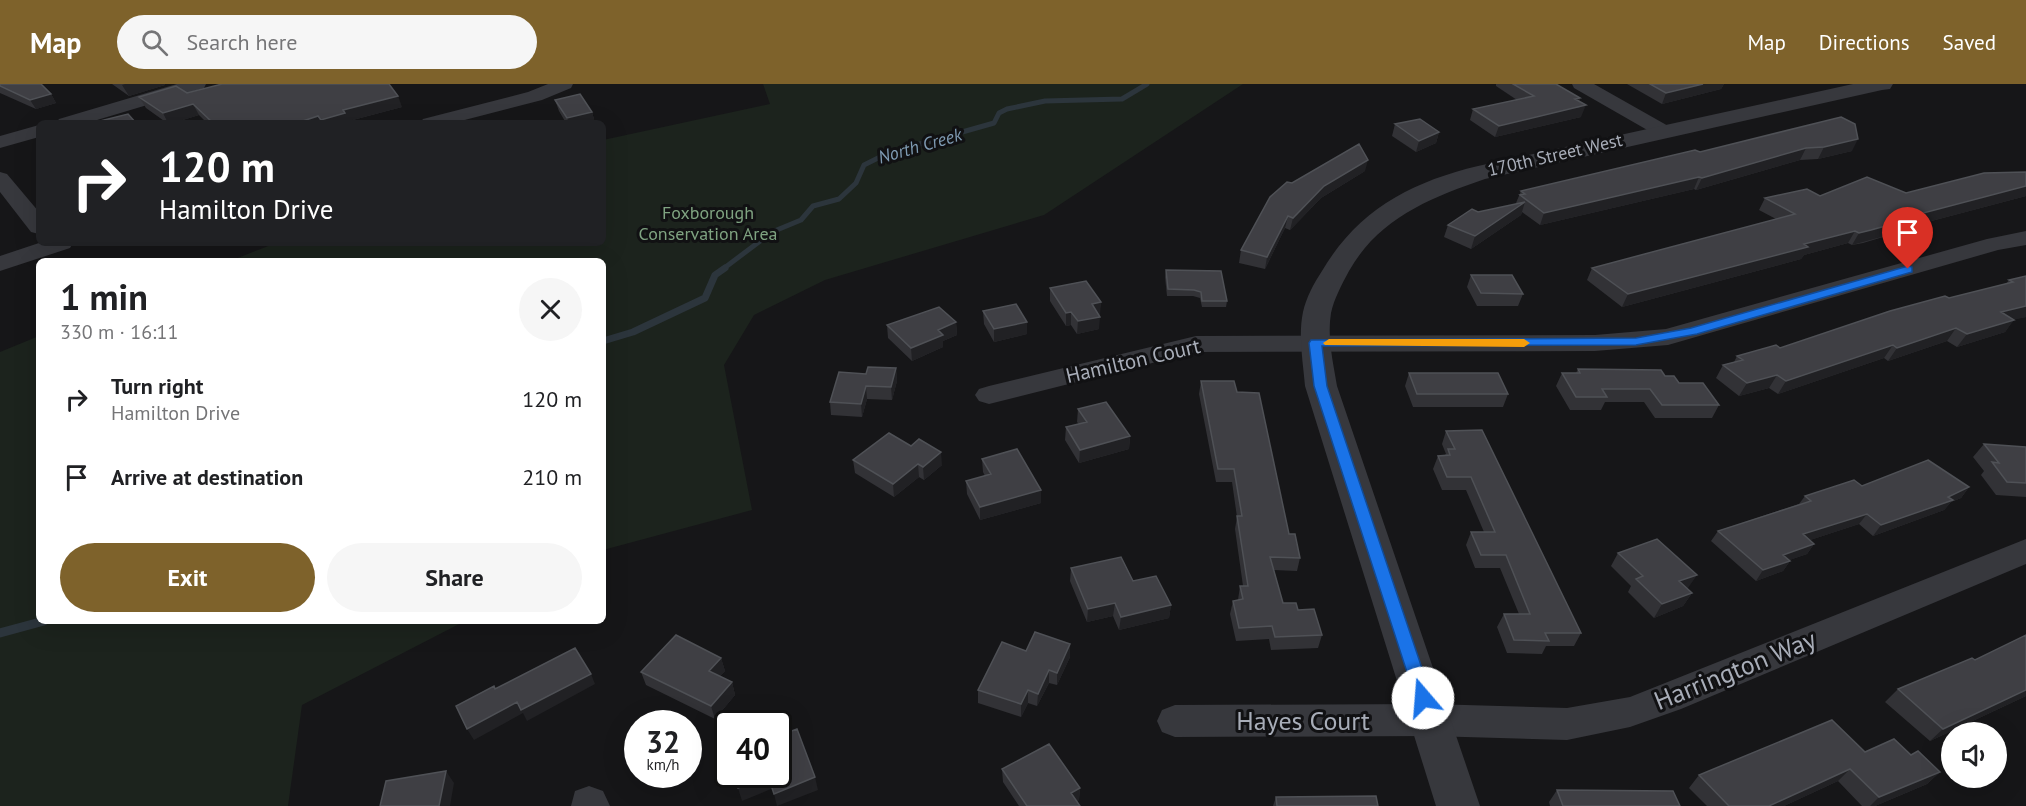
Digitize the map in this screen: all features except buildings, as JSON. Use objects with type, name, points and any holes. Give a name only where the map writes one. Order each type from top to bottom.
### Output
[{"type":"street","points":[[76,120],[197,84]]},
{"type":"street","points":[[441,120],[535,96],[564,84]]},
{"type":"street","points":[[1581,84],[1663,131]]},
{"type":"street","name":"170th Street West","points":[[1458,806],[1321,386],[1315,343],[1317,312],[1326,287],[1343,254],[1357,237],[1381,216],[1416,195],[1478,173],[1882,84]]},
{"type":"street","points":[[0,142],[36,132]]},
{"type":"street","points":[[0,178],[36,223]]},
{"type":"street","name":"Hamilton Court","points":[[989,395],[1196,344],[1636,342],[1668,337],[1995,244],[2026,238]]},
{"type":"street","points":[[0,264],[50,246]]},
{"type":"street","name":"Harrington Way","points":[[1430,720],[1567,724],[1630,712],[2026,551]]},
{"type":"street","name":"Hayes Court","points":[[1175,721],[1430,720]]},
{"type":"green space","name":"Foxborough Conservation Area","points":[[763,84],[1243,84],[1044,215],[825,280],[754,315],[724,365],[752,510],[606,549],[606,258],[238,258],[268,246],[606,246],[606,139],[770,104]]},
{"type":"green space","points":[[36,337],[36,624],[459,624],[302,705],[288,806],[0,806],[0,352]]},
{"type":"waterway","name":"North Creek","points":[[723,269],[772,232],[801,220],[813,206],[839,199],[856,183],[864,165],[888,153],[994,123],[999,113],[1007,109],[1045,101],[1122,99],[1147,84]]},
{"type":"waterway","name":"North Creek","points":[[606,340],[633,332],[705,298],[715,275],[725,268]]},
{"type":"waterway","name":"North Creek","points":[[0,633],[36,623]]},
{"type":"slow traffic","points":[[1329,343],[1524,343]]},
{"type":"route","points":[[1423,698],[1321,386],[1315,343],[1636,342],[1693,331],[1908,269]]}]
